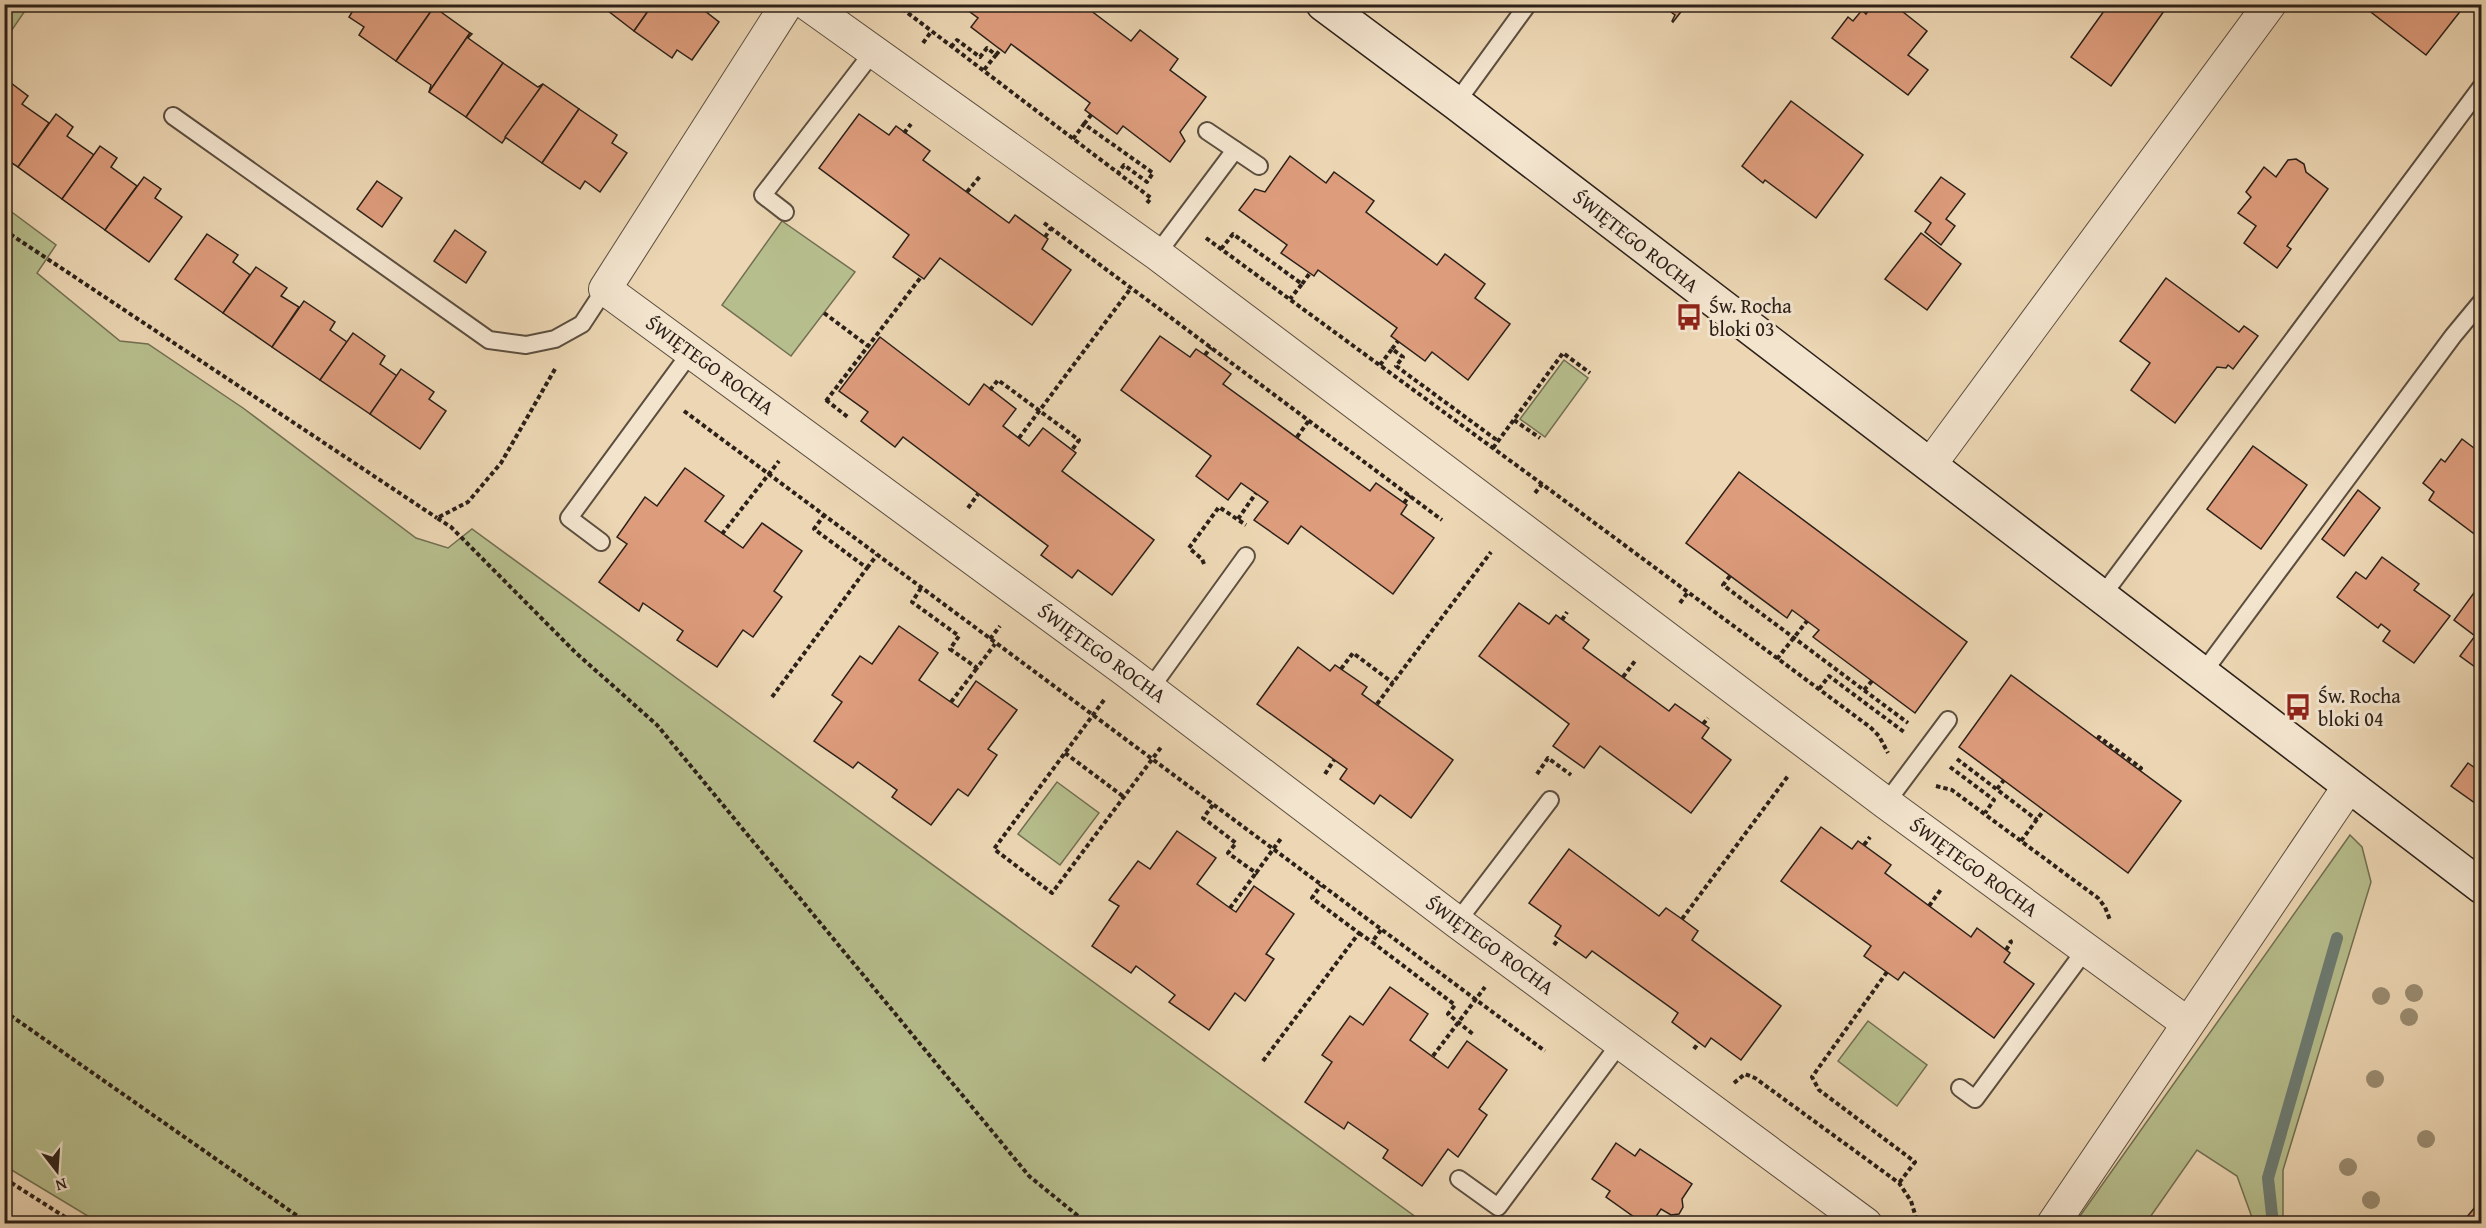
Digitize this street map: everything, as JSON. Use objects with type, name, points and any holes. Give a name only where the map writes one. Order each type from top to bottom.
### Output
[{"type":"street","points":[[605,289],[787,4]]},
{"type":"street","name":"ŚWIĘTEGO ROCHA","points":[[807,4],[873,52],[1162,247],[1886,802],[2187,1023]]},
{"type":"street","name":"ŚWIĘTEGO ROCHA","points":[[1323,4],[1456,103],[2481,887]]},
{"type":"street","points":[[1930,465],[2270,4]]},
{"type":"street","name":"ŚWIĘTEGO ROCHA","points":[[605,289],[1138,680],[1458,922],[1866,1224]]},
{"type":"street","points":[[2053,1224],[2349,786]]},
{"type":"lane","points":[[1456,103],[1528,4]]},
{"type":"lane","points":[[785,212],[763,195],[873,52]]},
{"type":"lane","points":[[2102,596],[2481,86]]},
{"type":"lane","points":[[173,116],[489,340],[526,345],[555,339],[582,324],[605,289]]},
{"type":"lane","points":[[1207,131],[1259,166]]},
{"type":"lane","points":[[1162,247],[1235,150]]},
{"type":"lane","points":[[2202,674],[2481,301]]},
{"type":"lane","points":[[601,542],[569,518],[700,358]]},
{"type":"lane","points":[[1138,680],[1246,556]]},
{"type":"lane","points":[[1886,802],[1948,720]]},
{"type":"lane","points":[[1458,922],[1550,800]]},
{"type":"lane","points":[[1960,1088],[1975,1099],[2086,949]]},
{"type":"lane","points":[[1459,1179],[1498,1207],[1621,1042]]},
{"type":"path","points":[[896,4],[1151,198],[1136,219],[1162,247],[1190,258],[1205,238],[1542,484]]},
{"type":"path","points":[[951,47],[957,40],[980,57],[987,48],[996,55]]},
{"type":"path","points":[[983,71],[1000,49]]},
{"type":"path","points":[[1073,139],[1091,115]]},
{"type":"path","points":[[904,132],[911,124]]},
{"type":"path","points":[[1084,124],[1153,173],[1147,182],[1124,165],[1118,173]]},
{"type":"path","points":[[968,192],[981,176]]},
{"type":"path","points":[[1045,237],[1051,228]]},
{"type":"path","points":[[4,230],[451,527],[575,652],[657,725],[1029,1176],[1088,1224]]},
{"type":"path","points":[[1221,249],[1233,234],[1302,284]]},
{"type":"path","points":[[1019,438],[1162,247]]},
{"type":"path","points":[[1290,299],[1310,273]]},
{"type":"path","points":[[824,313],[868,346]]},
{"type":"path","points":[[437,518],[468,502],[501,463],[582,324]]},
{"type":"path","points":[[1380,365],[1398,341]]},
{"type":"path","points":[[1205,355],[1211,347]]},
{"type":"path","points":[[1392,349],[1403,357],[1396,366],[1498,441]]},
{"type":"path","points":[[1493,448],[1563,353],[1590,373]]},
{"type":"path","points":[[700,358],[677,406],[1545,1051]]},
{"type":"path","points":[[990,390],[998,380],[1040,410],[1079,440],[1072,450]]},
{"type":"path","points":[[1514,420],[1540,438]]},
{"type":"path","points":[[968,508],[978,494]]},
{"type":"path","points":[[1238,519],[1256,494]]},
{"type":"path","points":[[1404,503],[1410,495]]},
{"type":"path","points":[[1205,569],[1202,559],[1189,548],[1219,507],[1255,531]]},
{"type":"path","points":[[824,515],[814,529],[867,568]]},
{"type":"path","points":[[772,697],[878,555]]},
{"type":"path","points":[[1730,576],[1723,585],[1910,725],[1905,732],[1829,676],[1819,689]]},
{"type":"path","points":[[921,588],[912,602],[959,636],[950,649],[977,668]]},
{"type":"path","points":[[1562,620],[1567,612]]},
{"type":"path","points":[[1777,658],[1807,621]]},
{"type":"path","points":[[951,702],[995,644]]},
{"type":"path","points":[[1341,669],[1353,653],[1393,683]]},
{"type":"path","points":[[1623,677],[1634,662]]},
{"type":"path","points":[[1138,680],[1093,716],[994,849],[1052,893],[1185,715]]},
{"type":"path","points":[[1864,690],[1872,681]]},
{"type":"path","points":[[1703,724],[1708,718]]},
{"type":"path","points":[[2098,739],[2099,737],[2141,768],[2139,770]]},
{"type":"path","points":[[1065,753],[1124,796]]},
{"type":"path","points":[[1949,753],[2037,820]]},
{"type":"path","points":[[1535,777],[1548,758],[1571,775]]},
{"type":"path","points":[[1324,774],[1334,760]]},
{"type":"path","points":[[1942,761],[1994,800],[1985,813]]},
{"type":"path","points":[[1682,919],[1788,776]]},
{"type":"path","points":[[1997,789],[2004,780]]},
{"type":"path","points":[[1213,805],[1203,818],[1236,843],[1228,853],[1256,873]]},
{"type":"path","points":[[2021,841],[2044,810]]},
{"type":"path","points":[[1864,845],[1870,837]]},
{"type":"path","points":[[1230,908],[1269,854]]},
{"type":"path","points":[[1321,885],[1312,898],[1455,1005],[1448,1014],[1474,1035]]},
{"type":"path","points":[[1929,906],[1941,889]]},
{"type":"path","points":[[1371,942],[1381,930]]},
{"type":"path","points":[[1263,1061],[1359,933]]},
{"type":"path","points":[[1554,945],[1559,938]]},
{"type":"path","points":[[1887,972],[1812,1077],[1819,1090],[1915,1162],[1899,1183]]},
{"type":"path","points":[[1433,1056],[1471,1005]]},
{"type":"path","points":[[4,1011],[309,1224]]},
{"type":"path","points":[[1694,1049],[1699,1042]]},
{"type":"path","points":[[1715,1110],[1741,1076],[1750,1075],[1899,1183],[1911,1200],[1918,1224]]},
{"type":"path","points":[[4,1181],[10,1182],[76,1224]]},
{"type":"green space","points":[[4,5],[29,5],[5,40]]},
{"type":"green space","points":[[5,207],[56,245],[37,273],[120,341],[148,344],[243,408],[416,538],[448,548],[472,529],[1424,1223],[101,1224],[5,1166],[4,1050],[9,1044],[4,1040]]},
{"type":"green space","points":[[782,221],[855,272],[791,356],[722,305]]},
{"type":"green space","points":[[1564,360],[1588,378],[1545,437],[1520,419]]},
{"type":"green space","points":[[1057,782],[1099,813],[1060,865],[1018,834]]},
{"type":"green space","points":[[2350,835],[2362,847],[2371,882],[2283,1170],[2283,1223],[2254,1223],[2237,1176],[2197,1150],[2146,1223],[2075,1223]]},
{"type":"green space","points":[[1868,1021],[1927,1065],[1897,1106],[1838,1061]]},
{"type":"building","points":[[357,4],[430,4],[434,7],[396,61],[359,35],[364,27],[349,17]]},
{"type":"building","points":[[599,4],[653,4],[634,31]]},
{"type":"building","points":[[653,4],[709,4],[705,11],[719,22],[692,60],[677,50],[672,58],[634,31]]},
{"type":"building","points":[[959,4],[1082,4],[1131,41],[1140,30],[1178,59],[1170,70],[1206,97],[1180,132],[1185,141],[1170,162],[1123,126],[1117,134],[1085,110],[1090,103],[1011,44],[1005,53],[971,27],[978,18]]},
{"type":"building","points":[[1660,4],[1687,4],[1673,22],[1675,15]]},
{"type":"building","points":[[1873,4],[1893,4],[1927,31],[1908,55],[1928,70],[1908,95],[1832,38],[1848,17],[1853,21],[1862,10],[1866,14]]},
{"type":"building","points":[[2109,4],[2169,4],[2111,86],[2071,57]]},
{"type":"building","points":[[2370,4],[2466,4],[2426,55],[2367,9]]},
{"type":"building","points":[[434,7],[470,33],[429,92],[431,85],[396,61]]},
{"type":"building","points":[[470,33],[472,34],[468,38],[503,63],[466,117],[429,92]]},
{"type":"building","points":[[503,63],[538,87],[543,84],[502,143],[466,117]]},
{"type":"building","points":[[11,83],[28,96],[22,104],[49,123],[18,167],[4,158],[4,92]]},
{"type":"building","points":[[543,84],[579,109],[542,163],[505,137]]},
{"type":"building","points":[[1791,101],[1863,155],[1816,218],[1765,180],[1763,183],[1742,166]]},
{"type":"building","points":[[579,109],[617,135],[612,143],[627,153],[600,192],[585,181],[580,189],[542,163]]},
{"type":"building","points":[[56,114],[73,127],[67,136],[94,155],[62,199],[18,167]]},
{"type":"building","points":[[859,114],[889,135],[896,126],[930,151],[923,160],[1009,223],[1015,215],[1048,239],[1042,249],[1071,270],[1032,325],[940,258],[924,279],[893,257],[909,235],[819,168]]},
{"type":"building","points":[[100,146],[117,158],[111,167],[137,186],[105,230],[62,199]]},
{"type":"building","points":[[1290,156],[1326,183],[1334,172],[1374,201],[1366,212],[1437,265],[1445,254],[1485,284],[1475,298],[1510,324],[1468,380],[1432,352],[1425,361],[1391,336],[1397,328],[1318,270],[1314,276],[1281,253],[1287,245],[1239,210],[1255,189],[1265,192]]},
{"type":"building","points":[[2296,159],[2304,164],[2306,172],[2328,189],[2287,246],[2291,249],[2277,268],[2244,243],[2256,226],[2238,213],[2251,197],[2246,192],[2264,167],[2276,177],[2288,160]]},
{"type":"building","points":[[144,177],[161,189],[155,198],[182,217],[149,262],[105,230]]},
{"type":"building","points":[[1941,177],[1965,194],[1946,219],[1955,226],[1941,245],[1925,232],[1931,223],[1915,211]]},
{"type":"building","points":[[377,181],[402,198],[382,227],[357,209]]},
{"type":"building","points":[[455,230],[486,252],[466,283],[434,261]]},
{"type":"building","points":[[1921,233],[1961,264],[1927,310],[1885,279]]},
{"type":"building","points":[[207,234],[238,255],[233,262],[250,275],[223,313],[175,279]]},
{"type":"building","points":[[256,267],[287,288],[281,296],[299,307],[272,347],[223,313]]},
{"type":"building","points":[[2166,278],[2239,332],[2244,326],[2258,336],[2233,369],[2228,365],[2226,368],[2217,367],[2175,423],[2131,390],[2150,363],[2120,341]]},
{"type":"building","points":[[304,301],[335,322],[330,330],[347,342],[320,380],[272,347]]},
{"type":"building","points":[[353,333],[385,356],[380,364],[397,376],[370,414],[320,380]]},
{"type":"building","points":[[1160,336],[1190,357],[1196,349],[1205,355],[1231,374],[1223,384],[1370,491],[1376,483],[1407,505],[1401,514],[1434,538],[1393,594],[1301,526],[1288,544],[1254,520],[1268,502],[1241,483],[1228,500],[1196,476],[1211,456],[1121,390]]},
{"type":"building","points":[[880,337],[969,405],[984,384],[1016,409],[1003,426],[1029,446],[1043,428],[1076,453],[1062,471],[1154,540],[1112,595],[1078,570],[1072,578],[1041,555],[1048,546],[903,437],[895,447],[861,421],[868,412],[839,391]]},
{"type":"building","points":[[401,369],[434,392],[429,399],[446,411],[420,449],[370,414]]},
{"type":"building","points":[[2462,439],[2482,454],[2482,530],[2477,536],[2429,500],[2434,492],[2423,483],[2441,459],[2445,462]]},
{"type":"building","points":[[2253,446],[2307,485],[2261,549],[2207,509]]},
{"type":"building","points":[[685,468],[724,496],[705,521],[743,548],[762,523],[802,551],[774,591],[782,597],[753,637],[743,630],[717,667],[677,640],[683,631],[643,603],[639,611],[599,582],[627,544],[617,537],[645,497],[657,506]]},
{"type":"building","points":[[1739,472],[1967,642],[1915,713],[1813,637],[1819,630],[1792,610],[1787,618],[1686,543]]},
{"type":"building","points":[[2358,490],[2380,508],[2344,556],[2322,539]]},
{"type":"building","points":[[2382,557],[2419,584],[2414,590],[2450,616],[2414,663],[2383,641],[2390,631],[2381,624],[2378,628],[2337,597],[2356,572],[2366,579]]},
{"type":"building","points":[[2479,586],[2482,588],[2482,672],[2460,656],[2475,636],[2454,620]]},
{"type":"building","points":[[1519,603],[1549,624],[1556,615],[1589,640],[1583,648],[1669,711],[1675,704],[1709,728],[1702,738],[1731,760],[1691,813],[1600,746],[1584,768],[1553,746],[1569,724],[1479,656]]},
{"type":"building","points":[[899,626],[938,653],[919,680],[958,707],[976,681],[1017,710],[988,749],[997,755],[968,796],[958,789],[931,825],[892,797],[897,790],[858,762],[853,768],[814,741],[842,702],[832,695],[860,656],[872,664]]},
{"type":"building","points":[[1298,647],[1330,671],[1335,665],[1367,687],[1362,694],[1453,760],[1411,818],[1380,795],[1374,804],[1340,779],[1347,769],[1257,704]]},
{"type":"building","points":[[2011,675],[2181,801],[2128,873],[1959,747]]},
{"type":"building","points":[[2468,763],[2482,773],[2482,808],[2451,786]]},
{"type":"building","points":[[1821,827],[1852,849],[1858,841],[1891,865],[1885,873],[1971,937],[1977,928],[2010,953],[2004,962],[2034,984],[1994,1038],[1904,972],[1898,980],[1864,956],[1871,946],[1781,881]]},
{"type":"building","points":[[1177,831],[1216,858],[1197,884],[1230,908],[1236,912],[1254,886],[1294,914],[1266,954],[1274,959],[1245,1001],[1235,993],[1209,1030],[1169,1002],[1175,995],[1136,966],[1131,973],[1092,946],[1119,906],[1109,900],[1138,861],[1150,869]]},
{"type":"building","points":[[1569,849],[1659,916],[1666,908],[1682,919],[1698,931],[1692,940],[1781,1006],[1741,1060],[1711,1038],[1705,1047],[1672,1022],[1678,1013],[1592,951],[1586,958],[1555,936],[1561,926],[1529,903]]},
{"type":"building","points":[[1390,987],[1428,1014],[1410,1040],[1448,1068],[1467,1041],[1507,1070],[1479,1109],[1487,1115],[1458,1157],[1448,1149],[1422,1186],[1383,1158],[1388,1150],[1348,1122],[1344,1129],[1305,1102],[1332,1062],[1322,1055],[1350,1016],[1363,1025]]},
{"type":"building","points":[[1616,1143],[1635,1156],[1640,1149],[1692,1184],[1682,1199],[1683,1207],[1679,1214],[1671,1215],[1661,1209],[1651,1224],[1644,1224],[1606,1197],[1610,1191],[1592,1179]]},
{"type":"building","points":[[2476,1206],[2482,1210],[2482,1224],[2461,1224]]},
{"type":"waterway","points":[[2273,1224],[2268,1178],[2337,938]]},
{"type":"place","name":"Św. Rocha bloki 03","points":[[1689,317]]},
{"type":"place","name":"Św. Rocha bloki 04","points":[[2298,707]]}]
